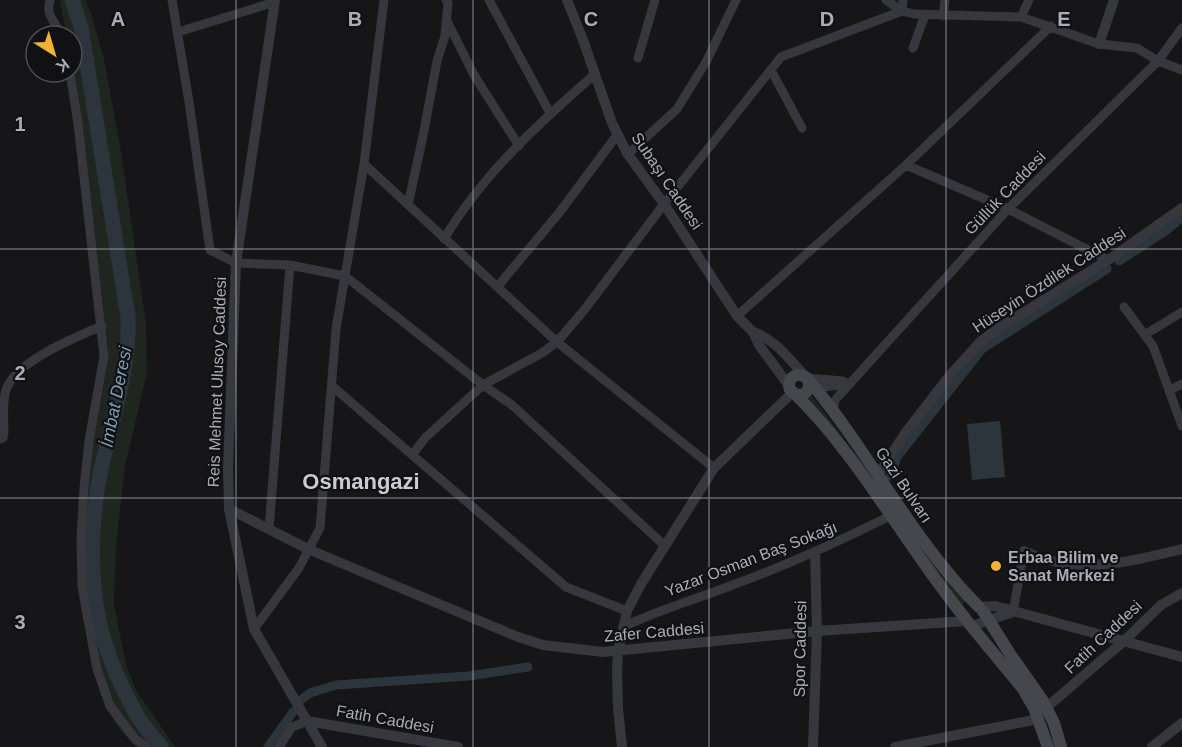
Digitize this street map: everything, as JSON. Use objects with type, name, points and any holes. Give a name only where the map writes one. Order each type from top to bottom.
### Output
[{"type":"main road","points":[[801,375],[810,386],[799,394],[791,389],[791,380],[801,375]]},
{"type":"main road","name":"Gazi Bulvarı","points":[[810,386],[833,412],[977,617],[1023,689],[1039,719],[1048,747]]},
{"type":"main road","name":"Gazi Bulvarı","points":[[791,389],[835,437],[890,516],[977,617],[999,638],[1047,707],[1061,747]]},
{"type":"street","points":[[50,0],[47,9],[57,24]]},
{"type":"street","points":[[172,0],[210,250],[236,263],[290,265],[345,276],[483,385],[512,405],[665,546]]},
{"type":"street","points":[[254,629],[310,550],[320,528],[336,329],[364,164],[384,0]]},
{"type":"street","points":[[408,205],[437,61],[445,36],[448,3],[446,0]]},
{"type":"street","points":[[489,0],[550,113]]},
{"type":"street","name":"Subaşı Caddesi","points":[[567,0],[618,135],[628,154],[664,204],[737,316],[753,332],[759,345],[791,389]]},
{"type":"street","points":[[638,58],[655,0]]},
{"type":"street","points":[[628,154],[676,110],[706,62],[736,0]]},
{"type":"street","points":[[886,0],[902,11],[924,15],[1021,17],[1099,44],[1137,48],[1158,61],[1182,70]]},
{"type":"street","points":[[902,11],[903,0]]},
{"type":"street","points":[[943,16],[945,0]]},
{"type":"street","points":[[1021,17],[1029,0]]},
{"type":"street","points":[[1099,44],[1114,0]]},
{"type":"street","points":[[178,32],[275,1]]},
{"type":"street","name":"Reis Mehmet Ulusoy Caddesi","points":[[275,1],[236,263],[228,468],[229,509],[254,629],[322,747]]},
{"type":"street","points":[[412,454],[425,438],[483,385],[542,353],[557,342],[782,57],[902,11]]},
{"type":"street","points":[[913,48],[924,15]]},
{"type":"street","points":[[446,20],[474,75],[519,146]]},
{"type":"street","points":[[737,316],[906,165],[1051,26]]},
{"type":"street","name":"Güllük Caddesi","points":[[833,412],[835,400],[1008,209],[1158,61],[1182,28]]},
{"type":"street","points":[[771,70],[802,128]]},
{"type":"street","points":[[444,239],[458,216],[519,146],[550,113],[595,74]]},
{"type":"street","points":[[72,84],[104,356],[89,441],[84,488],[81,539],[82,587],[97,669],[110,706],[135,739],[146,747]]},
{"type":"street","points":[[498,286],[559,213],[618,135]]},
{"type":"street","points":[[364,164],[557,342],[714,468]]},
{"type":"street","points":[[906,165],[1008,209],[1108,260]]},
{"type":"street","name":"Hüseyin Özdilek Caddesi","points":[[878,475],[906,432],[972,349],[999,328],[1108,260],[1182,207]]},
{"type":"street","points":[[269,529],[290,265]]},
{"type":"street","points":[[1124,307],[1146,334],[1159,359],[1182,426]]},
{"type":"street","points":[[1146,334],[1182,312]]},
{"type":"street","points":[[0,439],[3,438],[4,432],[5,392],[15,374],[32,361],[102,326]]},
{"type":"street","name":"Subaşı Caddesi","points":[[753,332],[772,342],[810,386]]},
{"type":"street","points":[[810,386],[852,382]]},
{"type":"street","points":[[810,386],[852,382]]},
{"type":"street","points":[[1170,390],[1182,384]]},
{"type":"street","points":[[332,386],[566,586],[627,611]]},
{"type":"street","points":[[622,747],[618,708],[618,652],[627,611],[714,468],[791,389]]},
{"type":"street","name":"Zafer Caddesi","points":[[229,509],[310,550],[525,639],[572,650],[618,652],[977,617]]},
{"type":"street","name":"Yazar Osman Baş Sokağı","points":[[623,627],[651,614],[730,587],[815,552],[890,516]]},
{"type":"street","points":[[999,638],[1013,612],[1024,551],[1054,563],[1083,566],[1117,563],[1182,549]]},
{"type":"street","name":"Spor Caddesi","points":[[813,747],[817,632],[815,552]]},
{"type":"street","name":"Fatih Caddesi","points":[[1047,707],[1124,641],[1161,604],[1182,593]]},
{"type":"street","points":[[977,617],[995,606],[1182,657]]},
{"type":"street","points":[[977,617],[1013,612]]},
{"type":"street","points":[[895,747],[1039,719]]},
{"type":"street","points":[[279,747],[292,728],[307,721]]},
{"type":"street","name":"Fatih Caddesi","points":[[307,721],[458,747]]},
{"type":"street","points":[[1152,747],[1182,723]]},
{"type":"shaded area","points":[[60,0],[85,0],[104,59],[121,152],[146,323],[147,373],[125,466],[116,546],[114,605],[126,665],[137,692],[175,747],[137,747],[107,710],[101,695],[87,596],[84,522],[87,481],[107,366],[108,346],[77,84],[84,84],[84,24],[64,24]]},
{"type":"shaded area","points":[[810,393],[924,552],[966,601],[961,606],[824,416],[806,396]]},
{"type":"shaded area","points":[[1000,421],[1005,477],[972,480],[967,424]]},
{"type":"waterway","name":"İmbat Deresi","points":[[72,0],[81,27],[128,317],[123,377],[100,474],[95,510],[92,547],[96,602],[105,643],[118,677],[137,715],[161,747]]},
{"type":"waterway","points":[[1119,261],[1167,230],[1182,217]]},
{"type":"waterway","points":[[890,476],[897,457],[982,349],[1107,269]]},
{"type":"waterway","points":[[302,699],[310,693],[336,685],[469,676],[528,667]]},
{"type":"waterway","points":[[268,747],[293,712]]},
{"type":"place","name":"Erbaa Bilim ve Sanat Merkezi","points":[[996,566]]},
{"type":"district","name":"Osmangazi","points":[[361,481]]}]
